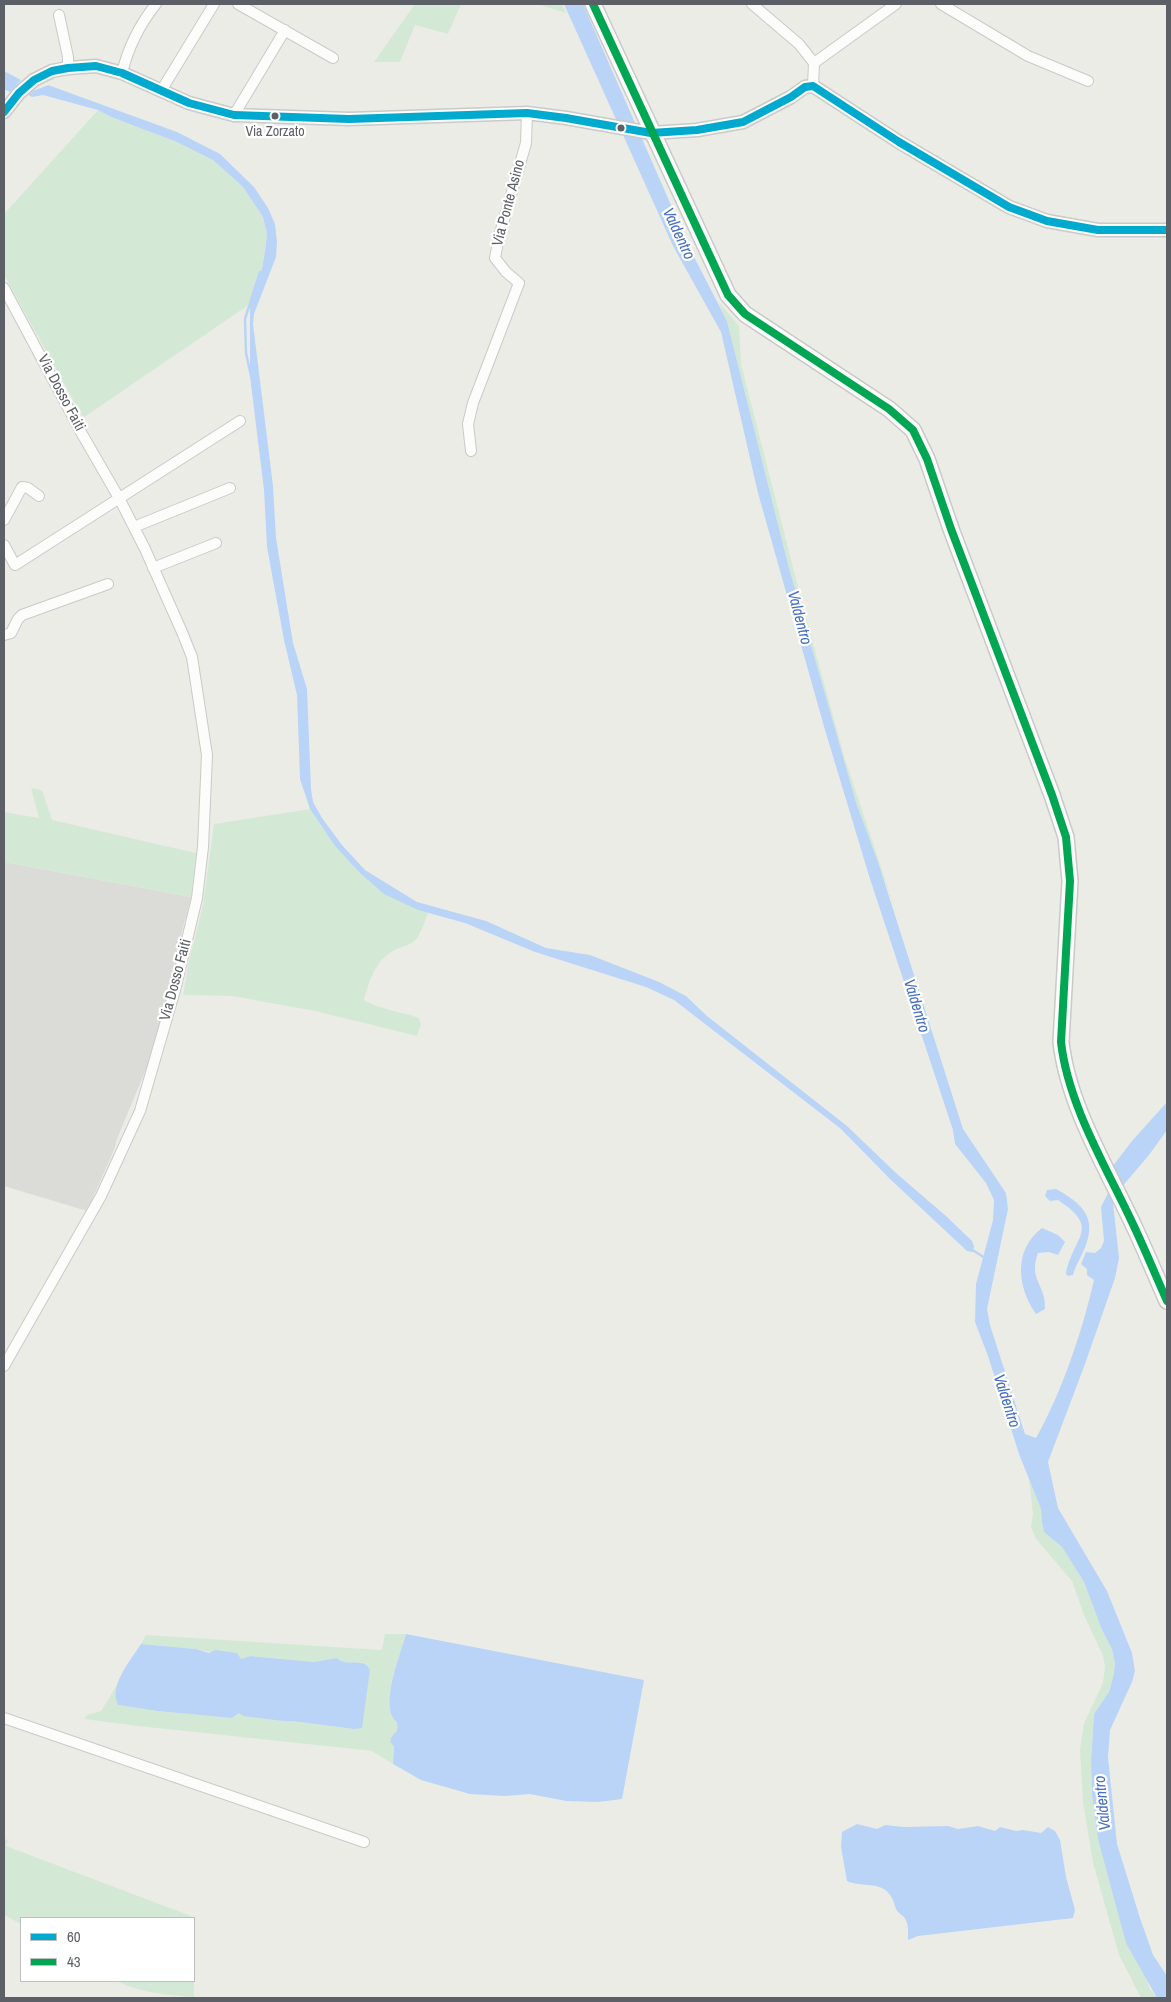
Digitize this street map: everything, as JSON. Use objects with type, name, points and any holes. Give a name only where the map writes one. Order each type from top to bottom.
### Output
[{"type":"main road","points":[[593,4],[646,132],[722,284],[735,304],[754,320],[905,421],[916,435],[927,459],[951,529],[1066,837],[1070,881],[1062,1019],[1063,1057],[1070,1086],[1093,1143],[1167,1301]]},
{"type":"street","points":[[122,73],[125,58],[131,45],[147,15],[156,4]]},
{"type":"street","points":[[161,91],[214,4]]},
{"type":"street","points":[[238,4],[333,58]]},
{"type":"street","points":[[752,4],[799,44],[814,63],[813,86]]},
{"type":"street","points":[[814,63],[896,4]]},
{"type":"street","points":[[941,4],[1028,56],[1088,81]]},
{"type":"street","points":[[59,15],[68,58],[68,68]]},
{"type":"street","points":[[234,115],[285,30]]},
{"type":"street","points":[[4,112],[21,91],[34,80],[52,71],[96,66],[122,73],[189,103],[234,115],[349,119],[527,113],[646,132],[697,130],[743,122],[791,97],[805,87],[813,86],[899,142],[1009,207],[1047,221],[1098,230],[1167,230]]},
{"type":"street","name":"Via Ponte Asino","points":[[471,451],[468,424],[472,404],[518,283],[495,258],[499,237],[526,143],[527,113]]},
{"type":"street","name":"Via Dosso Faiti","points":[[4,288],[82,434],[119,498],[153,568],[192,658],[207,755],[203,846],[197,898],[175,990],[140,1111],[101,1196],[4,1366]]},
{"type":"street","points":[[4,546],[16,564],[240,421]]},
{"type":"street","points":[[4,520],[22,487],[28,488],[39,496]]},
{"type":"street","points":[[134,527],[230,488]]},
{"type":"street","points":[[153,568],[216,543]]},
{"type":"street","points":[[4,635],[10,633],[22,615],[108,584]]},
{"type":"street","points":[[4,1718],[364,1842]]},
{"type":"shaded area","points":[[4,862],[191,897],[175,958],[168,998],[151,1057],[114,1150],[87,1211],[4,1186]]},
{"type":"green space","points":[[415,4],[461,4],[448,34],[415,25],[400,62],[374,62]]},
{"type":"green space","points":[[537,4],[562,4],[566,13]]},
{"type":"green space","points":[[98,110],[111,117],[177,142],[213,160],[243,187],[263,217],[267,234],[262,269],[250,304],[83,418],[4,275],[4,214]]},
{"type":"green space","points":[[718,301],[739,326],[741,364],[805,614],[845,759],[897,915],[856,802],[789,568],[727,321]]},
{"type":"green space","points":[[31,788],[42,790],[52,820],[196,853],[191,897],[4,862],[4,812],[39,818]]},
{"type":"green space","points":[[310,809],[335,846],[406,904],[428,913],[415,940],[390,953],[379,964],[364,1000],[419,1018],[421,1024],[417,1036],[315,1011],[232,996],[183,995],[189,961],[203,905],[214,824]]},
{"type":"green space","points":[[1029,1479],[1041,1509],[1044,1532],[1062,1547],[1084,1582],[1102,1630],[1112,1649],[1115,1664],[1113,1678],[1109,1692],[1094,1714],[1091,1761],[1092,1795],[1098,1839],[1150,1989],[1157,1998],[1141,1998],[1119,1955],[1093,1863],[1083,1802],[1080,1750],[1084,1723],[1103,1683],[1105,1666],[1103,1656],[1084,1615],[1072,1581],[1036,1539],[1031,1527],[1033,1514]]},
{"type":"green space","points":[[385,1634],[406,1634],[390,1693],[392,1715],[397,1722],[397,1730],[390,1742],[394,1745],[393,1764],[372,1751],[84,1719],[87,1715],[101,1711],[117,1685],[116,1700],[118,1705],[157,1711],[232,1718],[239,1713],[283,1721],[354,1729],[361,1662],[345,1663],[337,1658],[314,1662],[250,1656],[241,1659],[196,1649],[141,1644],[146,1635],[382,1650]]},
{"type":"green space","points":[[4,1839],[8,1840],[6,1846],[192,1917],[20,1917],[20,1923],[4,1915]]},
{"type":"green space","points":[[118,1982],[194,1982],[194,1997],[145,1991]]},
{"type":"water","name":"Valdentro","points":[[564,4],[583,4],[692,253],[727,321],[789,568],[856,802],[879,865],[963,1129],[1006,1193],[1008,1209],[987,1309],[990,1325],[1025,1434],[1036,1438],[1063,1382],[1084,1320],[1094,1280],[1087,1275],[1087,1269],[1081,1264],[1086,1252],[1095,1253],[1101,1248],[1104,1241],[1101,1207],[1109,1191],[1113,1203],[1119,1258],[1115,1278],[1048,1462],[1058,1508],[1107,1591],[1132,1653],[1135,1671],[1132,1682],[1110,1730],[1108,1757],[1117,1844],[1153,1955],[1167,1976],[1167,1998],[1157,1998],[1126,1943],[1098,1839],[1092,1795],[1091,1761],[1094,1714],[1109,1692],[1113,1678],[1115,1664],[1112,1649],[1102,1630],[1084,1582],[1062,1547],[1044,1532],[1041,1509],[1019,1454],[988,1356],[975,1322],[976,1284],[993,1220],[994,1200],[986,1183],[955,1144],[953,1130],[870,879],[825,730],[758,493],[721,332],[673,246]]},
{"type":"water","points":[[4,71],[21,80],[10,92],[4,89]]},
{"type":"water","points":[[48,85],[177,132],[220,154],[254,187],[268,208],[275,224],[276,257],[254,314],[253,324],[273,486],[276,538],[293,643],[307,689],[313,802],[342,845],[365,870],[417,902],[486,921],[546,948],[590,955],[659,982],[686,996],[707,1016],[847,1126],[972,1241],[974,1246],[973,1252],[967,1251],[890,1179],[841,1129],[674,1000],[646,987],[535,952],[465,923],[418,910],[384,894],[360,873],[335,846],[310,809],[300,779],[297,695],[284,640],[267,547],[264,490],[250,376],[250,304],[262,269],[265,250],[267,234],[263,217],[243,187],[213,160],[177,142],[111,117],[98,110],[43,95],[32,97],[28,95]]},
{"type":"water","points":[[1167,1102],[1167,1130],[1120,1189],[1109,1171],[1132,1141]]},
{"type":"water","points":[[1056,1189],[1080,1206],[1088,1221],[1088,1239],[1084,1250],[1073,1275],[1068,1276],[1066,1274],[1069,1261],[1081,1234],[1082,1226],[1079,1218],[1071,1210],[1058,1200],[1050,1201],[1045,1196],[1047,1190]]},
{"type":"water","points":[[1042,1228],[1058,1235],[1065,1242],[1058,1255],[1049,1252],[1038,1253],[1035,1270],[1045,1301],[1045,1309],[1036,1314],[1025,1292],[1021,1269],[1026,1247]]},
{"type":"water","points":[[406,1634],[644,1680],[622,1799],[598,1802],[566,1801],[530,1794],[505,1796],[470,1794],[421,1780],[393,1764],[394,1746],[390,1742],[397,1730],[397,1722],[392,1715],[390,1693]]},
{"type":"water","points":[[141,1644],[196,1649],[209,1653],[216,1650],[237,1653],[241,1659],[250,1656],[314,1662],[337,1658],[345,1662],[363,1664],[370,1670],[362,1728],[354,1729],[283,1721],[243,1716],[239,1713],[232,1718],[157,1711],[118,1705],[116,1690],[118,1682]]},
{"type":"water","points":[[857,1824],[877,1829],[885,1825],[904,1827],[948,1826],[958,1829],[978,1826],[995,1831],[1000,1827],[1016,1831],[1023,1830],[1041,1833],[1048,1827],[1055,1831],[1060,1840],[1066,1877],[1075,1910],[1073,1918],[918,1936],[908,1940],[907,1922],[895,1908],[893,1899],[888,1892],[878,1887],[847,1881],[841,1847],[842,1832]]},
{"type":"waterway","points":[[251,376],[246,353],[245,319],[260,272]]},
{"type":"waterway","points":[[971,1249],[985,1258]]},
{"type":"transit line","name":"43","points":[[593,4],[728,295],[745,314],[889,409],[913,430],[927,459],[951,529],[1052,795],[1066,837],[1070,881],[1061,1042],[1071,1088],[1089,1134],[1136,1230],[1167,1301]]},
{"type":"transit line","name":"60","points":[[4,112],[19,93],[34,80],[52,71],[96,66],[122,73],[189,103],[234,115],[349,119],[527,113],[651,133],[697,130],[743,122],[791,97],[805,87],[813,86],[899,142],[1009,207],[1047,221],[1098,230],[1167,230]]},
{"type":"place","name":"Via Zorzato","points":[[275,116]]}]
